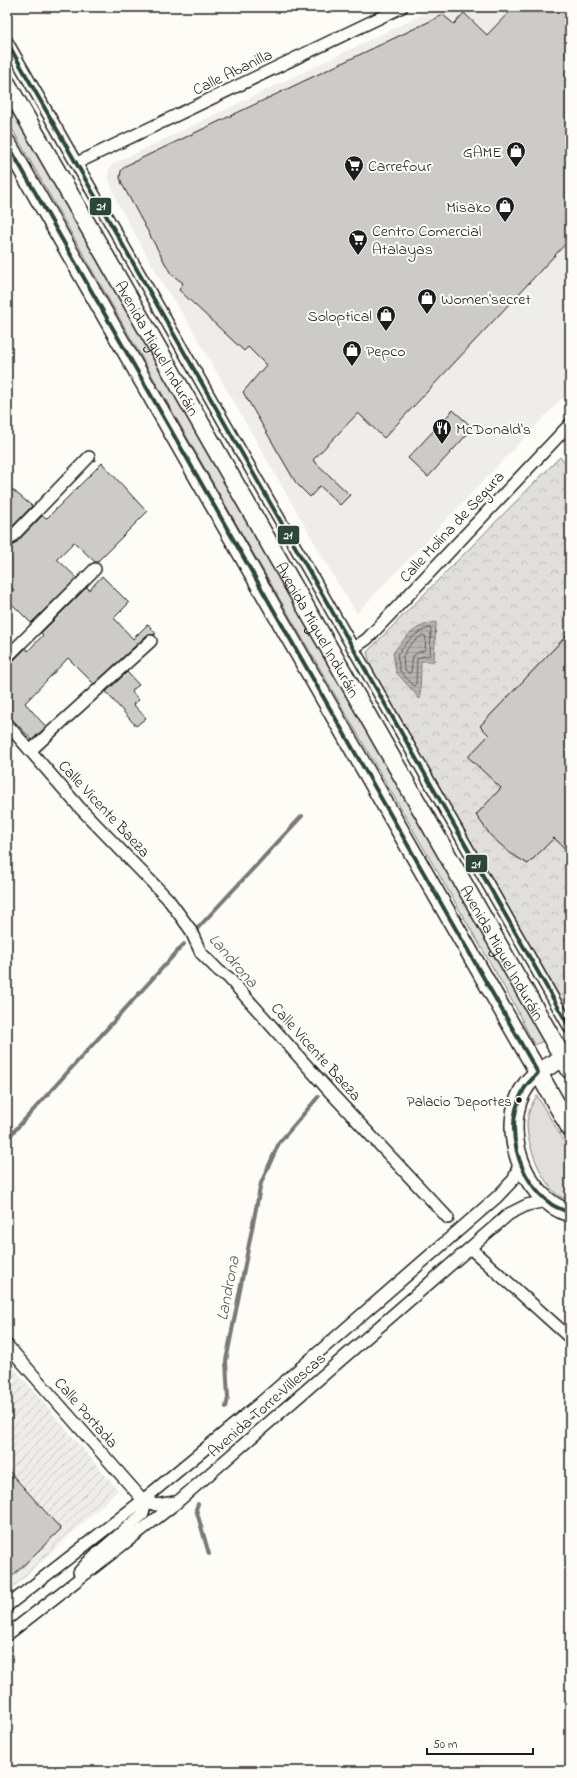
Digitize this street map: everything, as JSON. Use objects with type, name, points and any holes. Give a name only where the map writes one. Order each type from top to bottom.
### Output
[{"type":"main road","name":"Avenida Miguel Induráin","points":[[7,84],[568,1061]]},
{"type":"main road","name":"Avenida Miguel Induráin","points":[[7,143],[570,1128]]},
{"type":"main road","points":[[568,1061],[538,1073],[522,1092],[516,1113],[515,1137],[520,1161],[533,1186],[546,1201],[570,1213]]},
{"type":"street","name":"Calle Abanilla","points":[[77,163],[402,7]]},
{"type":"street","points":[[7,42],[58,135],[77,163],[570,1028]]},
{"type":"street","name":"Calle Molina de Segura","points":[[354,648],[367,639],[570,424]]},
{"type":"street","points":[[7,542],[89,457]]},
{"type":"street","points":[[7,657],[95,569]]},
{"type":"street","points":[[30,751],[151,641]]},
{"type":"street","name":"Calle Vicente Baeza","points":[[7,724],[80,808],[168,900],[190,929],[201,953],[228,978],[331,1093],[448,1218]]},
{"type":"street","name":"Avenida Torre Villescas","points":[[7,1606],[143,1500],[259,1404],[497,1197],[514,1179],[520,1161]]},
{"type":"street","name":"Avenida Torre Villescas","points":[[7,1635],[178,1501],[509,1214],[527,1205],[546,1201]]},
{"type":"street","points":[[470,1248],[570,1338]]},
{"type":"street","name":"Calle Portada","points":[[7,1345],[143,1500]]},
{"type":"street","points":[[143,1500],[156,1505],[178,1501]]},
{"type":"street","points":[[62,1592],[91,1559],[143,1514],[145,1506],[143,1500]]},
{"type":"shaded area","name":"Centro Comercial Atalayas","points":[[438,7],[570,7],[570,390],[357,613],[337,582],[188,322],[164,286],[118,204],[108,177],[109,169],[113,164]]},
{"type":"shaded area","points":[[7,1360],[118,1490],[7,1594]]},
{"type":"green space","points":[[7,102],[544,1041],[534,1045],[515,1006],[241,532],[7,120]]},
{"type":"green space","points":[[560,457],[570,469],[570,632],[480,726],[489,735],[469,757],[501,788],[476,815],[499,842],[512,854],[528,864],[554,838],[570,853],[570,1015],[371,667],[367,652]]},
{"type":"green space","points":[[537,1096],[570,1151],[570,1200],[561,1197],[552,1189],[546,1182],[536,1163],[530,1143],[527,1121],[533,1102]]},
{"type":"water","points":[[436,622],[434,661],[421,661],[420,699],[396,672],[393,653],[416,629]]},
{"type":"building","name":"Centro Comercial Atalayas","points":[[514,7],[570,7],[570,239],[384,438],[358,413],[313,460],[350,495],[340,505],[320,486],[310,497],[296,483],[243,392],[266,365],[248,347],[244,351],[179,290],[183,283],[171,274],[122,184],[120,177],[121,171],[125,166],[443,15],[454,24],[464,13],[487,35]]},
{"type":"building","points":[[453,410],[473,428],[428,477],[408,458]]},
{"type":"building","points":[[102,463],[147,512],[97,562],[95,562],[74,542],[57,559],[77,578],[31,623],[7,599],[14,590],[7,583],[7,549],[12,547],[42,516],[47,518]]},
{"type":"building","points":[[7,485],[32,506],[7,532]]},
{"type":"building","points":[[102,576],[129,603],[114,618],[133,639],[148,624],[156,634],[146,636],[94,684],[68,658],[25,703],[46,727],[32,740],[12,719],[7,717],[7,664],[12,662],[26,648],[28,651],[43,635],[41,633],[87,587],[89,590]]},
{"type":"building","points":[[570,632],[570,853],[554,838],[528,864],[510,853],[491,836],[476,815],[501,788],[468,757],[489,735],[480,726]]},
{"type":"building","points":[[127,672],[139,685],[131,691],[139,700],[133,704],[146,718],[136,726],[106,692]]},
{"type":"building","points":[[7,1469],[61,1529],[7,1581]]},
{"type":"waterway","name":"Landrona","points":[[197,936],[197,929],[302,816]]},
{"type":"waterway","name":"Landrona","points":[[7,1139],[184,944]]},
{"type":"waterway","name":"Landrona","points":[[314,1066],[330,1083]]},
{"type":"waterway","name":"Landrona","points":[[226,1407],[228,1398],[226,1361],[261,1183],[279,1143],[318,1097]]},
{"type":"waterway","name":"Landrona","points":[[198,1504],[196,1509],[209,1554]]},
{"type":"transit line","name":"21","points":[[7,42],[570,1028]]},
{"type":"transit line","name":"21","points":[[7,143],[538,1073],[525,1087],[518,1104],[514,1135],[517,1151],[529,1181],[539,1193],[553,1205],[570,1213]]},
{"type":"place","name":"GAME","points":[[516,168]]},
{"type":"place","name":"Carrefour","points":[[354,182]]},
{"type":"place","name":"Misako","points":[[505,223]]},
{"type":"place","name":"Centro Comercial Atalayas","points":[[358,256]]},
{"type":"place","name":"Women'secret","points":[[427,315]]},
{"type":"place","name":"Soloptical","points":[[386,332]]},
{"type":"place","name":"Pepco","points":[[352,367]]},
{"type":"place","name":"McDonald's","points":[[442,445]]},
{"type":"place","name":"Palacio Deportes","points":[[519,1100]]}]
